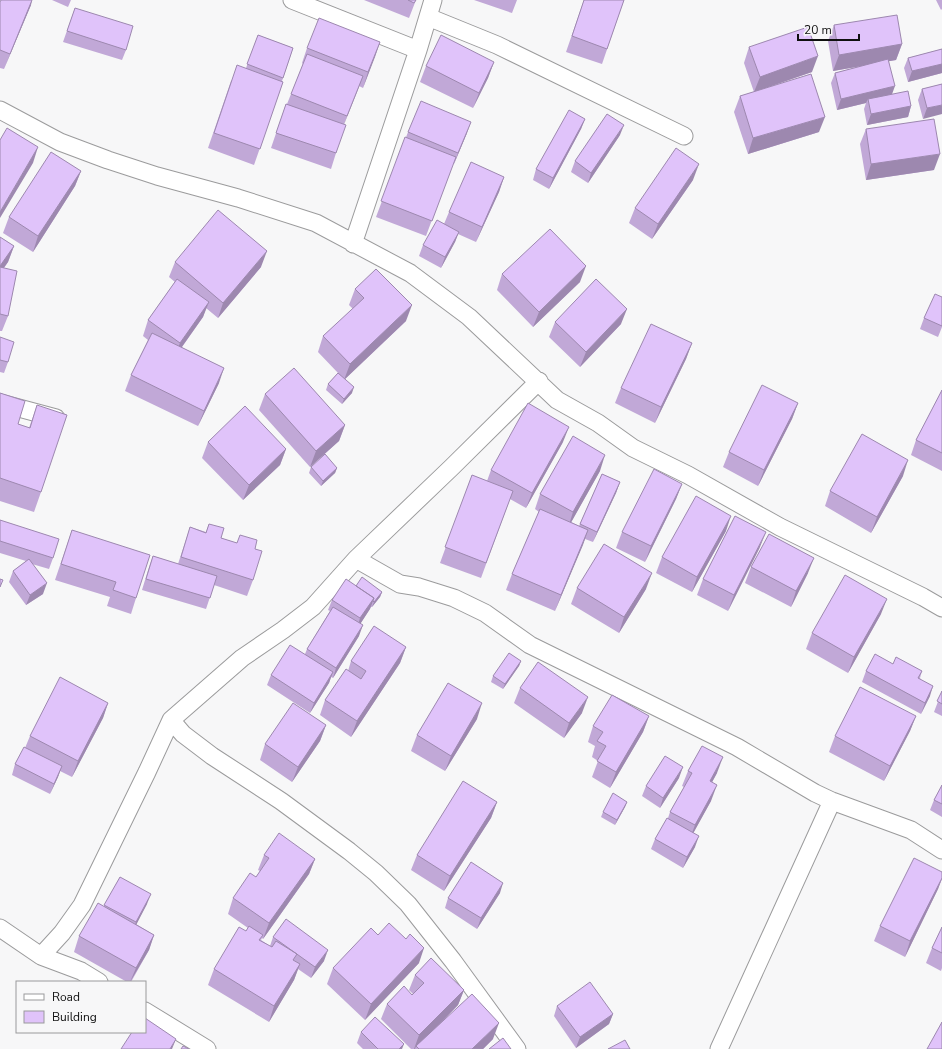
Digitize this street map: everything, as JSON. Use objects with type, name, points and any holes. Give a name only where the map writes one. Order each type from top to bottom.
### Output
[{"type":"street","points":[[292,0],[418,50]]},
{"type":"street","points":[[354,244],[433,0]]},
{"type":"street","points":[[428,16],[497,45],[684,136]]},
{"type":"street","points":[[0,110],[60,142],[108,160],[157,176],[238,198],[316,223],[410,273],[463,312],[557,400],[598,423],[633,448],[688,475],[780,527],[923,597],[942,608]]},
{"type":"street","points":[[41,956],[62,933],[82,905],[171,720],[242,658],[313,607],[356,559],[452,467],[538,381]]},
{"type":"street","points":[[0,403],[60,419]]},
{"type":"street","points":[[356,559],[400,584],[419,587],[454,598],[485,613],[530,645],[737,747],[815,793],[832,801],[911,830],[942,850]]},
{"type":"street","points":[[171,720],[183,734],[212,756],[281,801],[349,851],[376,873],[408,904],[517,1049]]},
{"type":"street","points":[[719,1049],[832,801]]},
{"type":"street","points":[[0,928],[41,956],[81,971],[97,981]]},
{"type":"street","points":[[146,1012],[207,1049]]},
{"type":"building","points":[[1,0],[32,0],[10,54],[0,50]]},
{"type":"building","points":[[408,0],[416,0],[414,3]]},
{"type":"building","points":[[584,0],[624,0],[607,49],[572,36]]},
{"type":"building","points":[[75,8],[133,26],[126,50],[67,31]]},
{"type":"building","points":[[897,15],[902,44],[839,55],[834,25]]},
{"type":"building","points":[[319,18],[380,42],[368,72],[307,48]]},
{"type":"building","points":[[808,27],[818,56],[760,77],[749,47]]},
{"type":"building","points":[[258,35],[293,48],[283,78],[247,64]]},
{"type":"building","points":[[441,35],[494,62],[479,93],[426,66]]},
{"type":"building","points":[[942,49],[942,64],[912,71],[908,58]]},
{"type":"building","points":[[307,54],[363,76],[347,116],[291,94]]},
{"type":"building","points":[[888,59],[895,86],[841,99],[835,73]]},
{"type":"building","points":[[237,65],[283,82],[260,149],[214,133]]},
{"type":"building","points":[[811,74],[825,117],[753,138],[740,96]]},
{"type":"building","points":[[942,84],[942,105],[927,108],[922,89]]},
{"type":"building","points":[[908,91],[911,106],[871,114],[868,99]]},
{"type":"building","points":[[421,101],[471,122],[458,153],[408,132]]},
{"type":"building","points":[[286,104],[346,125],[336,153],[276,133]]},
{"type":"building","points":[[569,110],[585,119],[553,178],[536,169]]},
{"type":"building","points":[[607,114],[624,125],[591,173],[575,161]]},
{"type":"building","points":[[934,119],[940,154],[871,164],[866,129]]},
{"type":"building","points":[[7,128],[38,147],[0,212],[0,140]]},
{"type":"building","points":[[405,137],[456,157],[432,221],[381,201]]},
{"type":"building","points":[[676,148],[699,164],[658,224],[635,208]]},
{"type":"building","points":[[51,152],[81,171],[38,236],[9,217]]},
{"type":"building","points":[[471,162],[504,177],[482,227],[449,212]]},
{"type":"building","points":[[218,210],[267,251],[223,303],[175,262]]},
{"type":"building","points":[[437,220],[459,232],[445,257],[423,245]]},
{"type":"building","points":[[550,229],[586,266],[539,312],[502,274]]},
{"type":"building","points":[[0,237],[14,246],[0,266]]},
{"type":"building","points":[[0,267],[17,271],[8,316],[0,314]]},
{"type":"building","points":[[376,269],[412,305],[350,364],[323,336],[364,298],[355,289]]},
{"type":"building","points":[[177,279],[209,302],[180,343],[148,320]]},
{"type":"building","points":[[596,279],[627,309],[586,352],[555,322]]},
{"type":"building","points":[[935,294],[942,297],[942,326],[924,318]]},
{"type":"building","points":[[651,324],[692,343],[661,407],[621,388]]},
{"type":"building","points":[[152,333],[224,368],[204,411],[131,375]]},
{"type":"building","points":[[0,337],[14,342],[8,362],[0,360]]},
{"type":"building","points":[[294,368],[345,425],[316,451],[265,394]]},
{"type":"building","points":[[338,373],[354,387],[344,399],[328,384]]},
{"type":"building","points":[[762,385],[798,403],[764,470],[729,452]]},
{"type":"building","points":[[942,390],[942,453],[916,440]]},
{"type":"building","points":[[0,393],[25,401],[18,424],[30,428],[37,405],[67,415],[41,492],[0,478]]},
{"type":"building","points":[[528,403],[569,427],[532,493],[491,470]]},
{"type":"building","points":[[245,406],[286,449],[249,485],[208,442]]},
{"type":"building","points":[[862,434],[908,460],[877,517],[830,491]]},
{"type":"building","points":[[573,436],[605,455],[573,512],[540,494]]},
{"type":"building","points":[[325,454],[337,468],[323,481],[311,467]]},
{"type":"building","points":[[654,469],[682,484],[651,546],[622,532]]},
{"type":"building","points":[[602,474],[620,482],[597,532],[580,524]]},
{"type":"building","points":[[472,475],[513,491],[486,563],[445,547]]},
{"type":"building","points":[[696,496],[731,516],[697,577],[662,557]]},
{"type":"building","points":[[540,509],[588,530],[561,595],[512,574]]},
{"type":"building","points":[[735,516],[766,532],[734,595],[703,579]]},
{"type":"building","points":[[0,520],[59,539],[53,558],[0,541]]},
{"type":"building","points":[[209,524],[224,528],[221,538],[237,543],[240,535],[257,540],[255,549],[262,551],[253,580],[181,557],[190,527],[206,533]]},
{"type":"building","points":[[72,530],[150,555],[136,598],[113,590],[116,582],[61,564]]},
{"type":"building","points":[[769,534],[814,558],[796,591],[751,567]]},
{"type":"building","points":[[604,544],[652,573],[624,617],[577,588]]},
{"type":"building","points":[[153,556],[217,576],[210,598],[146,579]]},
{"type":"building","points":[[29,559],[47,583],[30,595],[13,571]]},
{"type":"building","points":[[845,575],[887,599],[854,657],[812,633]]},
{"type":"building","points":[[362,577],[382,592],[374,602],[374,598],[356,586]]},
{"type":"building","points":[[0,579],[3,580],[0,587]]},
{"type":"building","points":[[346,579],[374,598],[360,618],[332,600]]},
{"type":"building","points":[[333,607],[363,625],[336,668],[307,649]]},
{"type":"building","points":[[374,626],[406,647],[357,721],[325,700],[346,669],[361,679],[366,671],[351,661]]},
{"type":"building","points":[[290,645],[333,672],[314,703],[271,675]]},
{"type":"building","points":[[509,653],[521,661],[505,684],[493,676]]},
{"type":"building","points":[[875,654],[893,664],[896,657],[922,671],[918,678],[933,686],[925,703],[866,671]]},
{"type":"building","points":[[538,662],[588,697],[569,723],[520,688]]},
{"type":"building","points":[[60,677],[108,703],[78,761],[30,736]]},
{"type":"building","points":[[448,683],[482,703],[451,756],[417,735]]},
{"type":"building","points":[[860,687],[916,716],[890,766],[835,736]]},
{"type":"building","points":[[942,691],[942,704],[937,701]]},
{"type":"building","points":[[612,695],[649,716],[616,772],[597,761],[606,746],[597,741],[603,732],[593,726]]},
{"type":"building","points":[[293,703],[326,725],[298,767],[265,744]]},
{"type":"building","points":[[702,746],[723,757],[710,781],[717,785],[695,825],[670,812],[692,773],[688,771]]},
{"type":"building","points":[[24,747],[62,766],[54,784],[15,764]]},
{"type":"building","points":[[665,756],[683,767],[663,798],[646,786]]},
{"type":"building","points":[[463,781],[497,802],[450,876],[417,855]]},
{"type":"building","points":[[942,785],[942,804],[934,800]]},
{"type":"building","points":[[613,793],[627,802],[617,820],[603,812]]},
{"type":"building","points":[[667,818],[699,836],[687,857],[655,839]]},
{"type":"building","points":[[279,833],[315,859],[269,923],[233,898],[250,873],[256,877],[269,858],[264,855]]},
{"type":"building","points":[[914,858],[942,872],[942,878],[910,941],[880,926]]},
{"type":"building","points":[[471,862],[503,883],[481,918],[448,898]]},
{"type":"building","points":[[120,877],[151,894],[136,922],[104,905]]},
{"type":"building","points":[[98,903],[154,935],[136,968],[79,936]]},
{"type":"building","points":[[286,919],[328,950],[315,967],[273,937]]},
{"type":"building","points":[[389,923],[406,939],[410,934],[424,948],[371,1004],[333,968],[371,928],[378,935]]},
{"type":"building","points":[[249,926],[263,935],[259,940],[272,947],[276,941],[297,954],[293,960],[300,964],[274,1006],[214,969],[239,927],[246,931]]},
{"type":"building","points":[[942,927],[942,953],[932,948]]},
{"type":"building","points":[[431,958],[464,990],[419,1035],[387,1004],[404,986],[412,995],[424,983],[415,975]]},
{"type":"building","points":[[590,982],[613,1014],[580,1037],[557,1006]]},
{"type":"building","points":[[472,994],[499,1023],[472,1049],[419,1049],[416,1046]]},
{"type":"building","points":[[375,1017],[404,1044],[399,1049],[378,1049],[361,1032]]},
{"type":"building","points":[[146,1019],[176,1039],[170,1049],[121,1049],[131,1033],[146,1033]]},
{"type":"building","points":[[942,1022],[942,1049],[927,1049]]},
{"type":"building","points":[[503,1038],[511,1049],[489,1049]]},
{"type":"building","points":[[625,1040],[630,1049],[608,1049]]},
{"type":"building","points":[[183,1046],[189,1049],[181,1049]]}]
